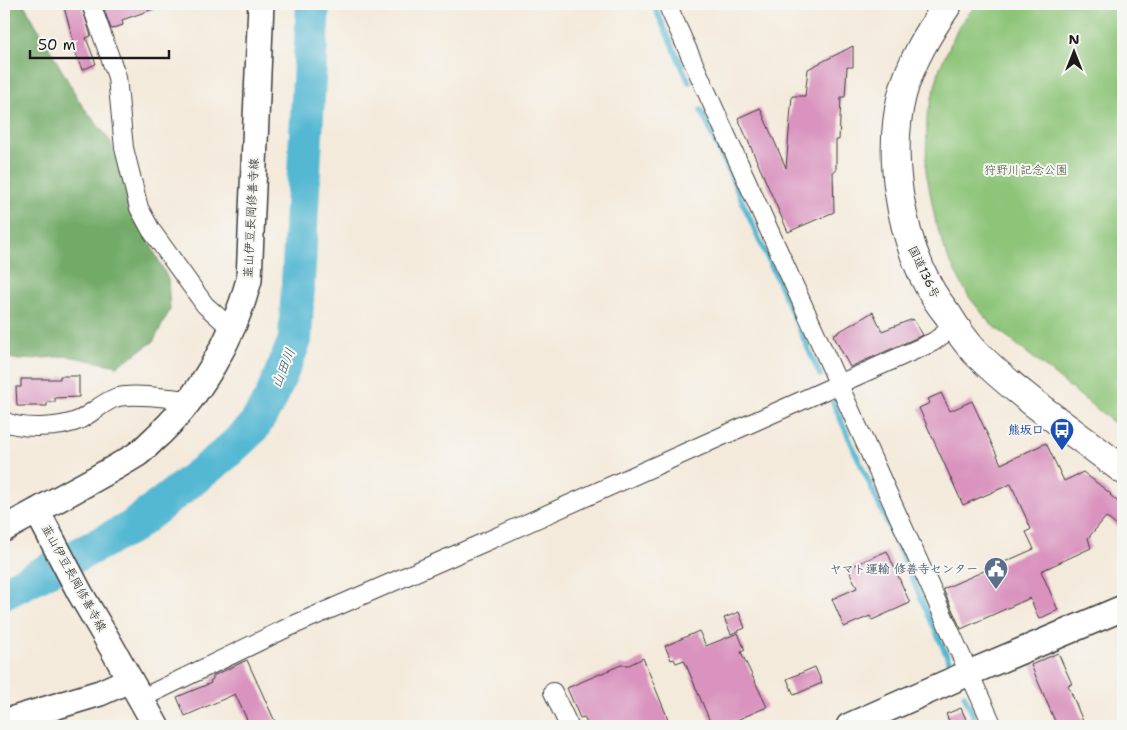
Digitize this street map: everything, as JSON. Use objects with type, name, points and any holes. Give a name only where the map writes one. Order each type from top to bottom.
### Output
[{"type":"highway","name":"国道136号","points":[[948,4],[912,64],[902,96],[897,135],[897,182],[903,217],[910,242],[929,287],[974,351],[1009,382],[1123,470]]},
{"type":"main road","name":"韮山伊豆長岡修善寺線","points":[[156,726],[80,592],[41,517],[138,454],[167,428],[191,400],[232,330],[243,305],[249,280],[261,4]]},
{"type":"main road","points":[[4,529],[41,517]]},
{"type":"main road","points":[[849,726],[1123,608]]},
{"type":"main road","points":[[4,722],[100,694],[134,690]]},
{"type":"street","points":[[91,4],[117,77],[124,148],[138,208],[151,230],[205,305],[232,330]]},
{"type":"street","points":[[667,4],[993,726]]},
{"type":"street","points":[[134,690],[290,627],[494,538],[932,342],[955,326]]},
{"type":"street","points":[[4,422],[20,426],[62,424],[78,420],[116,398],[132,396],[191,400]]},
{"type":"street","points":[[553,692],[569,726]]},
{"type":"green space","points":[[4,4],[24,4],[81,104],[111,142],[129,202],[168,279],[170,310],[153,342],[117,366],[68,356],[19,360],[4,357]]},
{"type":"green space","name":"狩野川記念公園","points":[[977,4],[1123,4],[1123,430],[990,323],[969,297],[948,258],[936,224],[926,171],[927,117],[940,67],[960,24]]},
{"type":"building","points":[[63,4],[81,4],[91,36],[86,38],[96,64],[82,70],[73,47],[75,46]]},
{"type":"building","points":[[102,4],[162,4],[162,6],[122,20],[123,25],[111,29]]},
{"type":"building","points":[[853,46],[853,67],[847,67],[845,97],[841,97],[839,140],[836,140],[836,171],[833,171],[834,212],[788,232],[738,118],[760,108],[786,168],[792,96],[805,96],[808,69]]},
{"type":"building","points":[[873,312],[882,331],[913,319],[923,335],[850,367],[833,335]]},
{"type":"building","points":[[60,376],[79,376],[79,397],[55,398],[55,402],[47,402],[47,406],[17,406],[16,387],[21,387],[21,379],[60,379]]},
{"type":"building","points":[[941,393],[950,411],[972,401],[1001,464],[1046,443],[1064,481],[1083,472],[1123,506],[1123,531],[1106,517],[1088,538],[1091,548],[1041,571],[1058,610],[1039,619],[1030,598],[961,629],[943,589],[1034,549],[1026,532],[1031,529],[1011,484],[963,505],[919,408],[930,403],[928,399]]},
{"type":"building","points":[[887,551],[910,603],[872,620],[870,616],[844,627],[832,599],[857,588],[848,568]]},
{"type":"building","points":[[739,612],[745,628],[731,634],[724,618]]},
{"type":"building","points":[[699,631],[706,646],[738,633],[745,650],[741,652],[767,707],[723,726],[712,726],[684,660],[676,663],[674,659],[671,660],[665,646]]},
{"type":"building","points":[[1058,653],[1072,684],[1068,685],[1085,726],[1057,726],[1031,665]]},
{"type":"building","points":[[643,658],[671,726],[588,726],[584,717],[580,718],[567,688],[621,665],[629,665]]},
{"type":"building","points":[[247,660],[277,726],[250,726],[235,694],[185,716],[177,697],[211,683],[210,681],[213,679],[213,676]]},
{"type":"building","points":[[815,667],[822,683],[794,695],[787,679]]},
{"type":"building","points":[[961,708],[969,726],[951,726],[946,714]]},
{"type":"waterway","name":"山田川","points":[[4,593],[132,527],[224,455],[253,428],[271,398],[295,340],[313,4]]},
{"type":"waterway","points":[[653,4],[689,82]]},
{"type":"waterway","points":[[701,110],[820,375]]},
{"type":"waterway","points":[[831,398],[951,665]]},
{"type":"waterway","points":[[964,695],[978,726]]},
{"type":"place","name":"熊坂口","points":[[1062,451]]},
{"type":"place","name":"ヤマト運輸 修善寺センター","points":[[996,590]]}]
